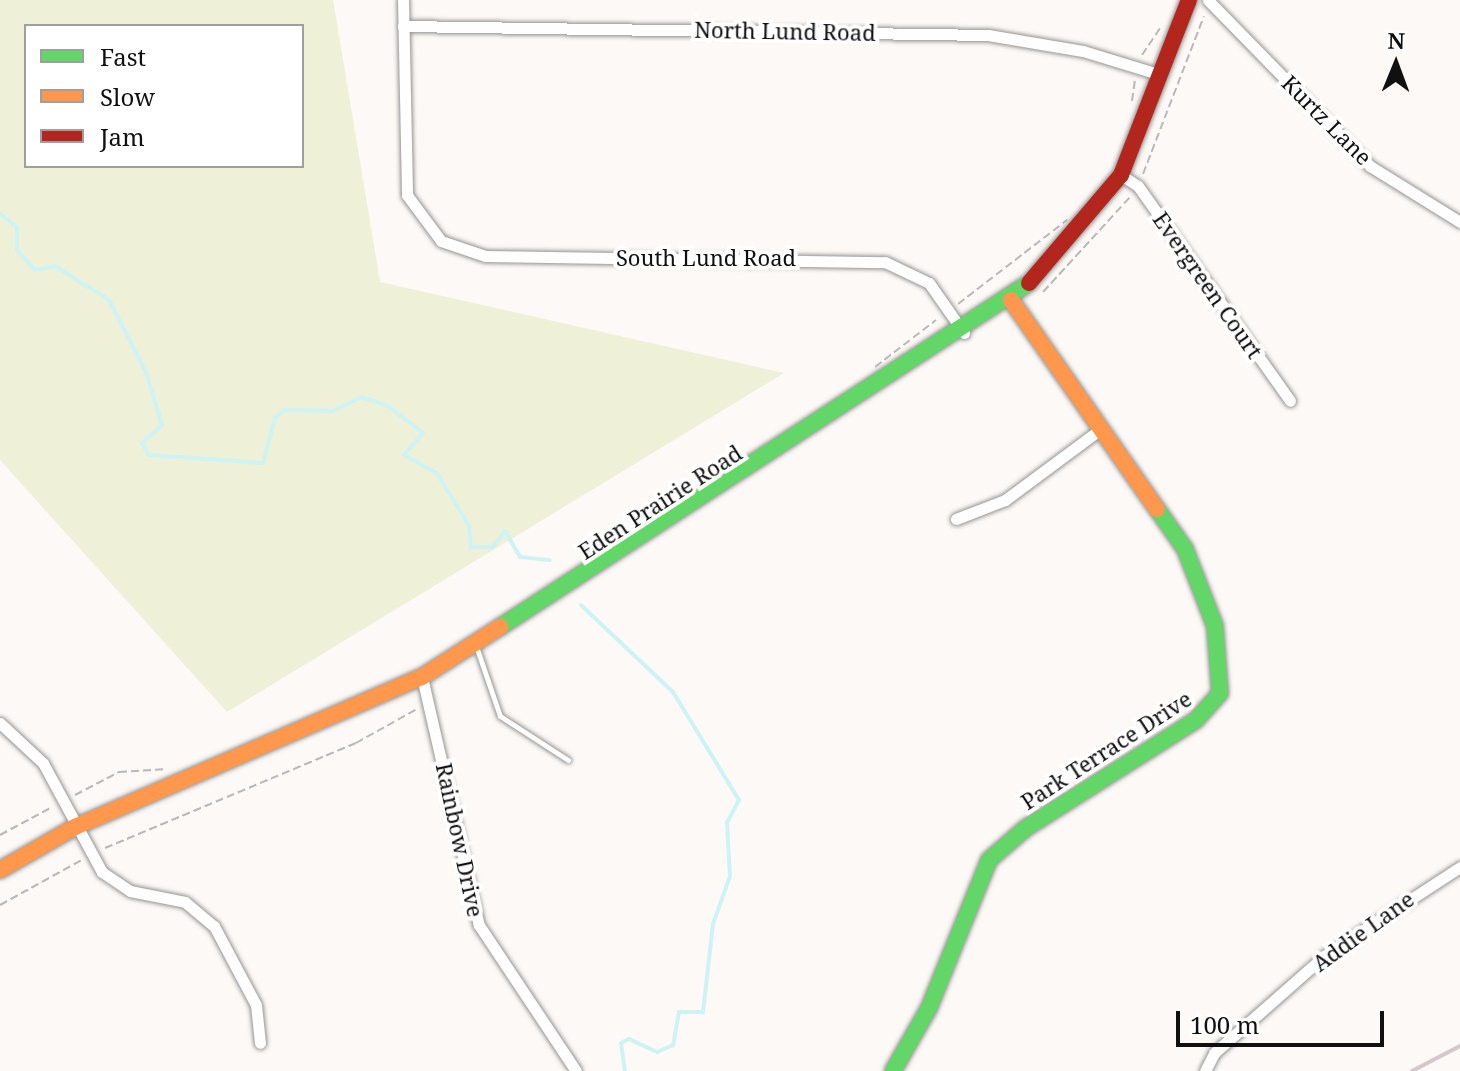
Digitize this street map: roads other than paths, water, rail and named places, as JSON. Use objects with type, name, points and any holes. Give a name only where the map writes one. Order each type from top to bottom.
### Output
[{"type":"main road","name":"Eden Prairie Road","points":[[0,870],[75,827],[422,677],[964,333],[1011,300],[1065,249],[1121,175],[1189,0]]},
{"type":"main road","name":"Park Terrace Drive","points":[[893,1071],[929,1008],[989,860],[1026,828],[1196,720],[1220,693],[1224,657],[1197,574],[1102,428],[1011,300]]},
{"type":"street","points":[[403,0],[403,26]]},
{"type":"street","name":"Kurtz Lane","points":[[1208,0],[1370,166],[1460,222]]},
{"type":"street","name":"North Lund Road","points":[[403,26],[988,35],[1161,75]]},
{"type":"street","name":"South Lund Road","points":[[403,26],[405,176],[424,227],[485,256],[885,262],[929,283],[951,309],[964,333]]},
{"type":"street","name":"Evergreen Court","points":[[1121,175],[1138,186],[1290,401]]},
{"type":"street","points":[[956,519],[998,505],[1102,428]]},
{"type":"street","name":"Rainbow Drive","points":[[422,677],[479,925],[576,1071]]},
{"type":"street","points":[[0,723],[28,744],[64,800],[75,827],[115,883],[185,902],[214,926],[252,997],[260,1043]]},
{"type":"street","name":"Addie Lane","points":[[1205,1071],[1214,1053],[1324,956],[1460,867]]},
{"type":"lane","points":[[476,645],[500,716],[568,760]]},
{"type":"waterway","points":[[0,214],[17,227],[17,250],[35,270],[55,266],[109,300],[146,372],[162,425],[142,443],[149,455],[263,463],[275,418],[285,410],[333,411],[362,397],[389,407],[423,433],[404,455],[437,473],[469,526],[471,547],[493,547],[505,531],[520,557],[550,560]]},
{"type":"waterway","points":[[581,605],[673,692],[739,800],[727,823],[730,876],[713,924],[703,1012],[679,1012],[673,1045],[657,1052],[629,1039],[621,1043],[625,1071]]},
{"type":"railway","points":[[1412,1071],[1460,1046]]}]
